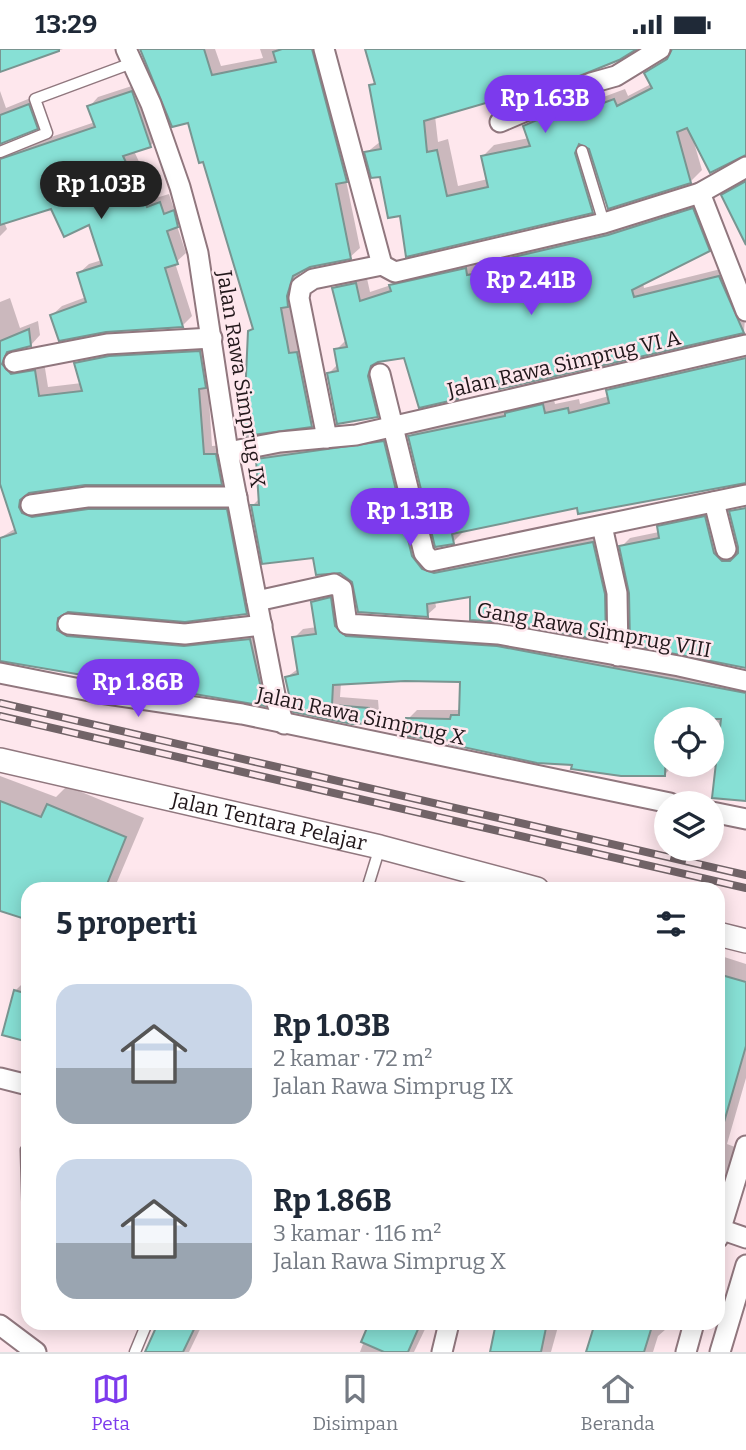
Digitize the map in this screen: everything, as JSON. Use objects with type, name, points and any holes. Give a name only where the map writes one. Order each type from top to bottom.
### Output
[{"type":"street","points":[[500,122],[591,83],[616,76],[660,49]]},
{"type":"street","name":"Jalan Rawa Simprug IX","points":[[129,56],[149,99],[180,187],[198,253],[228,452],[276,700],[284,724]]},
{"type":"street","points":[[330,66],[382,265]]},
{"type":"street","points":[[327,438],[299,298],[301,287],[313,279],[382,265],[396,272],[604,223],[700,193],[746,167]]},
{"type":"street","points":[[700,193],[746,311]]},
{"type":"street","points":[[14,362],[107,345],[212,338]]},
{"type":"street","name":"Jalan Rawa Simprug VI A","points":[[228,452],[393,428],[746,345]]},
{"type":"street","points":[[380,374],[427,558],[435,561],[746,495]]},
{"type":"street","points":[[31,505],[88,498],[237,497]]},
{"type":"street","points":[[713,502],[726,549]]},
{"type":"street","points":[[602,526],[617,593],[618,656]]},
{"type":"street","name":"Gang Rawa Simprug VIII","points":[[257,601],[334,584],[342,589],[347,624],[498,634],[746,681]]},
{"type":"street","points":[[68,624],[185,634],[262,625]]},
{"type":"street","name":"Jalan Rawa Simprug X","points":[[0,673],[100,694],[242,714],[654,800]]},
{"type":"street","name":"Jalan Tentara Pelajar","points":[[0,760],[380,847],[511,882]]},
{"type":"street","points":[[724,814],[746,819]]},
{"type":"street","points":[[725,936],[746,941]]},
{"type":"street","points":[[0,1078],[21,1082]]},
{"type":"street","points":[[725,1214],[746,1146]]},
{"type":"street","points":[[725,1235],[746,1238]]},
{"type":"street","points":[[725,1311],[746,1265]]},
{"type":"street","points":[[0,1325],[36,1352]]},
{"type":"street","points":[[442,1352],[447,1330]]},
{"type":"street","points":[[686,1352],[692,1330]]},
{"type":"street","points":[[720,1352],[722,1330]]},
{"type":"lane","points":[[0,152],[47,134],[34,99],[129,56]]},
{"type":"lane","points":[[582,151],[604,223]]},
{"type":"lane","points":[[369,882],[380,847]]},
{"type":"lane","points":[[135,1352],[144,1330]]},
{"type":"building","points":[[0,49],[59,49],[59,51],[0,72]]},
{"type":"building","points":[[140,49],[204,49],[212,75],[276,62],[273,52],[282,49],[312,49],[347,182],[336,184],[351,259],[310,267],[293,276],[287,296],[288,307],[281,308],[289,353],[297,352],[312,427],[244,436],[237,399],[245,398],[248,331],[253,329],[203,162],[199,163],[188,123],[172,127]]},
{"type":"building","points":[[365,49],[637,49],[619,60],[505,106],[498,108],[496,100],[424,121],[427,152],[437,150],[447,196],[488,187],[481,156],[530,146],[523,126],[567,107],[571,115],[614,99],[617,106],[652,88],[644,73],[667,59],[672,49],[746,49],[746,155],[710,173],[687,128],[677,132],[691,183],[608,209],[589,149],[579,144],[575,153],[593,213],[406,257],[400,216],[388,218],[380,177],[371,178],[364,152],[381,149],[369,85],[375,84]]},
{"type":"building","points":[[132,91],[151,147],[123,156],[147,207],[160,202],[164,214],[174,210],[178,227],[167,231],[178,264],[165,268],[183,327],[106,332],[59,341],[50,315],[86,302],[77,273],[102,265],[89,225],[64,237],[51,209],[0,225],[0,159],[95,127],[87,106]]},
{"type":"building","points":[[29,104],[38,129],[0,144],[0,115]]},
{"type":"building","points":[[746,181],[746,245],[721,195]]},
{"type":"building","points":[[693,208],[710,251],[632,290],[634,297],[719,276],[744,333],[499,389],[497,381],[456,390],[458,399],[419,408],[404,358],[378,362],[371,366],[368,376],[378,417],[337,424],[327,373],[338,371],[334,349],[347,347],[332,288],[356,283],[360,301],[391,291],[389,285],[466,268],[467,275],[507,268],[505,259],[608,235]]},
{"type":"building","points":[[29,329],[31,346],[7,352],[2,364],[11,374],[35,370],[39,396],[82,391],[74,363],[109,356],[200,351],[206,388],[199,389],[204,454],[216,454],[222,485],[85,485],[29,493],[20,500],[19,507],[22,513],[32,517],[88,509],[227,509],[247,614],[185,622],[68,612],[58,618],[57,630],[67,636],[184,646],[250,639],[265,706],[0,661],[0,538],[16,533],[0,484],[0,341]]},
{"type":"building","points":[[746,358],[746,483],[578,514],[577,508],[452,534],[454,544],[435,547],[408,436],[505,416],[505,413],[543,404],[545,413],[568,408],[569,413],[609,403],[606,390]]},
{"type":"building","points":[[384,441],[412,556],[422,569],[434,573],[593,542],[605,594],[606,641],[500,622],[470,620],[470,597],[427,604],[428,617],[358,612],[352,582],[340,573],[316,575],[313,558],[262,564],[251,505],[259,505],[256,459]]},
{"type":"building","points":[[746,508],[746,668],[630,645],[629,593],[619,546],[659,538],[657,526],[705,516],[714,553],[722,561],[730,561],[738,553],[738,547],[729,511]]},
{"type":"building","points":[[331,597],[335,626],[346,636],[497,646],[746,693],[746,801],[724,799],[724,791],[713,791],[714,777],[724,777],[724,707],[654,707],[654,776],[621,776],[571,769],[572,765],[537,763],[449,744],[449,741],[406,736],[406,718],[450,719],[451,715],[459,715],[460,682],[405,681],[333,685],[332,705],[369,708],[371,723],[352,724],[293,712],[285,677],[298,674],[292,637],[316,634],[311,602]]},
{"type":"building","points":[[0,801],[41,817],[47,804],[126,837],[108,882],[21,882],[21,918],[0,911]]},
{"type":"building","points":[[725,976],[746,982],[746,1046],[725,1119]]},
{"type":"building","points":[[14,990],[21,992],[21,1040],[2,1035]]},
{"type":"building","points":[[155,1330],[194,1330],[183,1352],[145,1352]]},
{"type":"building","points":[[366,1330],[418,1330],[408,1352],[384,1352],[361,1342]]},
{"type":"building","points":[[495,1330],[546,1330],[541,1352],[490,1352]]},
{"type":"building","points":[[593,1330],[651,1330],[644,1352],[586,1352]]},
{"type":"railway","points":[[0,703],[746,875]]},
{"type":"railway","points":[[0,716],[720,882]]},
{"type":"railway","points":[[725,883],[746,888]]}]
